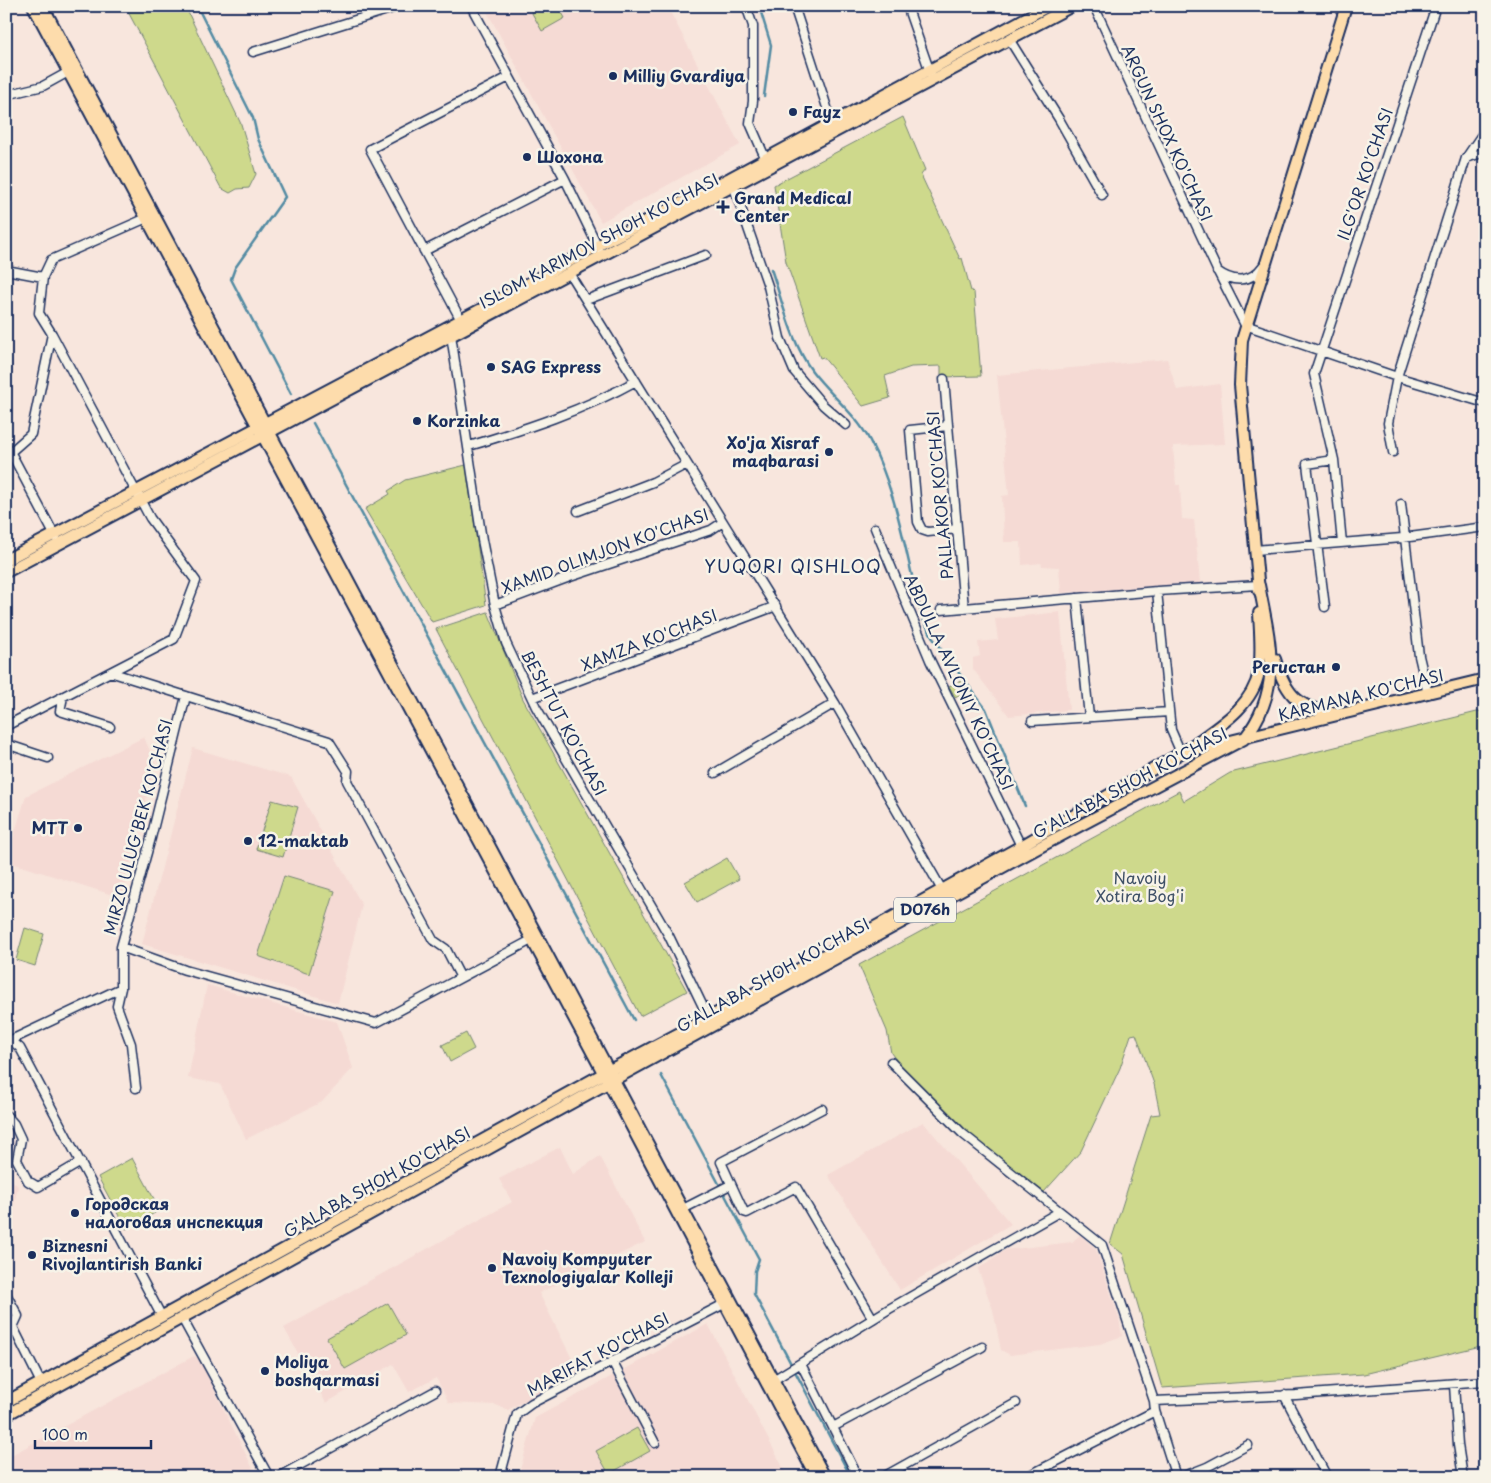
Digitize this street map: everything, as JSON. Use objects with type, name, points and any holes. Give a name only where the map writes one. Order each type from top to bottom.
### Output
[{"type":"main road","points":[[33,6],[72,70],[268,435],[679,1211],[771,1382],[825,1477]]},
{"type":"main road","points":[[43,6],[72,70]]},
{"type":"main road","name":"ISLOM KARIMOV SHOH KO'CHASI","points":[[6,560],[262,425],[463,323],[602,256],[732,182],[765,158],[1048,6]]},
{"type":"main road","name":"ISLOM KARIMOV SHOH KO'CHASI","points":[[6,572],[268,435],[451,336],[463,323],[597,246],[732,182],[770,168],[1072,6]]},
{"type":"main road","points":[[1346,6],[1245,325],[1240,355],[1240,385],[1259,585],[1271,647],[1281,679],[1292,697],[1316,710],[1348,714]]},
{"type":"main road","points":[[1181,753],[1234,713],[1253,689],[1260,663],[1259,585]]},
{"type":"main road","points":[[1244,740],[1264,704],[1271,672],[1271,647]]},
{"type":"main road","name":"KARMANA KO'CHASI","points":[[1244,740],[1485,680]]},
{"type":"main road","name":"G'ALLABA SHOH KO'CHASI","points":[[578,1100],[609,1076],[708,1018],[1021,846],[1181,753],[1244,740]]},
{"type":"main road","name":"G'ALLABA SHOH KO'CHASI","points":[[609,1076],[1055,838],[1244,740]]},
{"type":"main road","name":"G'ALABA SHOH KO'CHASI","points":[[6,1402],[609,1076]]},
{"type":"main road","name":"G'ALABA SHOH KO'CHASI","points":[[6,1415],[578,1100]]},
{"type":"main road","points":[[679,1211],[724,1304],[771,1382],[816,1477]]},
{"type":"street","points":[[253,52],[400,6]]},
{"type":"street","points":[[470,6],[565,179],[602,256]]},
{"type":"street","points":[[746,6],[753,26],[753,101],[750,123],[770,168]]},
{"type":"street","points":[[794,6],[831,122],[836,132]]},
{"type":"street","points":[[907,6],[933,80]]},
{"type":"street","name":"ARGUN SHOX KO'CHASI","points":[[1094,6],[1217,270],[1245,325]]},
{"type":"street","name":"ILG'OR KO'CHASI","points":[[1342,543],[1334,460],[1314,374],[1436,6]]},
{"type":"street","points":[[1009,39],[1059,119],[1102,195]]},
{"type":"street","points":[[6,95],[42,86],[72,70]]},
{"type":"street","points":[[463,323],[370,149],[509,77]]},
{"type":"street","points":[[1393,452],[1388,423],[1397,377],[1466,158],[1485,130]]},
{"type":"street","points":[[1466,158],[1485,152]]},
{"type":"street","points":[[424,251],[565,179]]},
{"type":"street","points":[[732,182],[765,279],[780,338],[794,371],[823,405],[846,425]]},
{"type":"street","points":[[6,726],[174,639],[196,581],[150,518],[39,313],[43,277],[50,260],[150,216]]},
{"type":"street","points":[[586,300],[706,255]]},
{"type":"street","points":[[1217,270],[1228,277],[1240,280],[1252,277],[1264,264]]},
{"type":"street","points":[[6,270],[43,277]]},
{"type":"street","points":[[569,273],[835,703],[942,890]]},
{"type":"street","points":[[1245,325],[1320,352],[1485,403]]},
{"type":"street","points":[[52,334],[31,434],[9,455],[59,544]]},
{"type":"street","name":"BESHTUT KO'CHASI","points":[[451,336],[482,540],[506,643],[532,698],[669,936],[708,1018]]},
{"type":"street","name":"PALLAKOR KO'CHASI","points":[[944,379],[964,608]]},
{"type":"street","points":[[469,446],[557,416],[611,394],[636,381]]},
{"type":"street","points":[[948,426],[910,430],[918,522],[922,530],[928,532],[957,529]]},
{"type":"street","points":[[1325,608],[1307,464],[1334,460]]},
{"type":"street","points":[[578,511],[653,482],[687,464]]},
{"type":"street","points":[[1401,504],[1419,656],[1428,694]]},
{"type":"street","name":"XAMID OLIMJON KO'CHASI","points":[[496,606],[568,578],[711,530],[723,522]]},
{"type":"street","points":[[1255,550],[1405,538],[1485,527]]},
{"type":"street","name":"ABDULLA AVLONIY KO'CHASI","points":[[875,528],[930,660],[1021,846]]},
{"type":"street","points":[[941,610],[1157,591],[1259,585]]},
{"type":"street","points":[[1157,591],[1170,712],[1174,739],[1181,753]]},
{"type":"street","points":[[1077,598],[1089,717]]},
{"type":"street","name":"XAMZA KO'CHASI","points":[[532,698],[776,606]]},
{"type":"street","points":[[110,672],[329,742],[348,772],[347,781],[433,940],[446,949],[460,976]]},
{"type":"street","name":"MIRZO ULUG'BEK KO'CHASI","points":[[136,1088],[131,1044],[117,1006],[121,988],[121,947],[151,838],[186,696]]},
{"type":"street","points":[[62,697],[60,711],[110,727]]},
{"type":"street","points":[[716,774],[835,703]]},
{"type":"street","points":[[1032,721],[1170,712]]},
{"type":"street","points":[[6,744],[48,758]]},
{"type":"street","points":[[121,947],[185,970],[376,1023],[460,976],[535,938]]},
{"type":"street","points":[[121,988],[9,1039],[20,1048],[162,1317]]},
{"type":"street","points":[[891,1062],[963,1134],[1102,1245],[1154,1401],[1155,1411],[1175,1476]]},
{"type":"street","points":[[822,1109],[720,1162],[730,1185],[747,1213],[796,1187],[873,1319]]},
{"type":"street","points":[[6,1116],[14,1124],[20,1139],[17,1160],[28,1181],[38,1187],[81,1162]]},
{"type":"street","points":[[679,1211],[730,1185]]},
{"type":"street","points":[[771,1382],[873,1319],[1059,1212]]},
{"type":"street","points":[[6,1294],[18,1316],[10,1329],[40,1383]]},
{"type":"street","name":"MARIFAT KO'CHASI","points":[[500,1476],[517,1414],[532,1402],[724,1304]]},
{"type":"street","points":[[182,1318],[270,1477]]},
{"type":"street","points":[[833,1427],[982,1347]]},
{"type":"street","points":[[612,1361],[655,1443]]},
{"type":"street","points":[[801,1364],[858,1477]]},
{"type":"street","points":[[1154,1401],[1454,1385],[1485,1381]]},
{"type":"street","points":[[1454,1385],[1458,1445],[1463,1477]]},
{"type":"street","points":[[278,1477],[435,1391]]},
{"type":"street","points":[[1284,1395],[1327,1477]]},
{"type":"street","points":[[883,1477],[1016,1403]]},
{"type":"street","points":[[1026,1477],[1155,1411]]},
{"type":"street","points":[[1166,1477],[1184,1476],[1207,1467],[1248,1445]]},
{"type":"shaded area","name":"Milliy Gvardiya","points":[[484,6],[667,6],[740,145],[601,222]]},
{"type":"shaded area","points":[[1167,359],[1177,390],[1220,384],[1225,444],[1173,446],[1176,485],[1180,485],[1182,519],[1194,520],[1200,583],[1061,593],[1059,567],[1042,566],[1041,563],[1022,565],[1021,542],[1004,542],[1002,496],[1009,495],[997,375]]},
{"type":"shaded area","points":[[1060,612],[1069,710],[1009,716],[973,669],[973,658],[980,656],[978,642],[998,640],[995,619]]},
{"type":"shaded area","name":"MTT","points":[[144,737],[155,763],[122,898],[6,861],[26,796]]},
{"type":"shaded area","name":"12-maktab","points":[[193,748],[291,777],[362,905],[338,1003],[142,944]]},
{"type":"shaded area","points":[[207,985],[337,1022],[353,1068],[322,1102],[246,1139],[220,1084],[188,1078]]},
{"type":"shaded area","points":[[923,1122],[1011,1224],[900,1290],[828,1175]]},
{"type":"shaded area","name":"Navoiy Kompyuter Texnologiyalar Kolleji","points":[[560,1147],[573,1174],[600,1156],[645,1242],[539,1293],[578,1371],[508,1410],[496,1405],[449,1403],[436,1378],[409,1392],[393,1364],[326,1403],[284,1328],[512,1202],[499,1179]]},
{"type":"shaded area","points":[[6,1175],[18,1186],[9,1228],[6,1230]]},
{"type":"shaded area","points":[[1080,1235],[1096,1249],[1119,1318],[1122,1336],[1100,1344],[1010,1355],[1001,1350],[993,1310],[978,1269],[1005,1250],[1072,1242]]},
{"type":"shaded area","points":[[708,1324],[788,1477],[518,1477],[535,1418]]},
{"type":"shaded area","points":[[194,1356],[199,1359],[257,1477],[6,1477],[6,1458]]},
{"type":"green space","points":[[125,6],[185,6],[241,124],[256,174],[249,188],[237,189],[230,193],[221,188]]},
{"type":"green space","points":[[528,6],[558,6],[565,18],[542,31]]},
{"type":"green space","points":[[903,117],[925,170],[921,175],[960,259],[962,258],[971,291],[974,292],[981,376],[941,377],[941,366],[911,367],[885,376],[890,398],[863,406],[823,357],[820,358],[786,262],[774,185]]},
{"type":"green space","points":[[466,465],[486,605],[432,622],[365,509],[390,494],[388,491],[405,480]]},
{"type":"green space","points":[[488,612],[523,699],[687,991],[640,1016],[436,629]]},
{"type":"green space","points":[[961,681],[966,692],[955,697],[949,686]]},
{"type":"green space","name":"Navoiy Xotira Bog'i","points":[[1485,710],[1485,1345],[1364,1374],[1162,1388],[1123,1254],[1110,1244],[1151,1115],[1160,1114],[1154,1084],[1136,1034],[1131,1035],[1120,1068],[1081,1151],[1044,1192],[959,1127],[899,1064],[891,1053],[887,1031],[859,965],[1179,791],[1184,801],[1230,773]]},
{"type":"green space","points":[[272,800],[298,807],[283,857],[256,849]]},
{"type":"green space","points":[[727,858],[739,879],[697,902],[685,882]]},
{"type":"green space","points":[[284,876],[335,891],[309,974],[258,956]]},
{"type":"green space","points":[[25,928],[44,934],[35,966],[16,960]]},
{"type":"green space","points":[[466,1033],[474,1049],[450,1062],[442,1045]]},
{"type":"green space","points":[[132,1158],[160,1210],[126,1229],[98,1177]]},
{"type":"green space","points":[[388,1303],[406,1335],[345,1369],[327,1338]]},
{"type":"green space","points":[[637,1428],[650,1451],[609,1474],[596,1451]]},
{"type":"waterway","points":[[197,6],[253,118],[258,139],[285,197],[235,268],[231,279],[291,394]]},
{"type":"waterway","points":[[759,6],[771,45],[764,96]]},
{"type":"waterway","points":[[771,269],[798,348],[819,380],[858,422],[880,462],[895,506],[923,619],[934,640],[986,709],[1025,806]]},
{"type":"waterway","points":[[313,423],[634,1020]]},
{"type":"waterway","points":[[661,1075],[759,1259],[755,1271],[754,1294],[851,1477]]},
{"type":"place","name":"Milliy Gvardiya","points":[[613,76]]},
{"type":"place","name":"Fayz","points":[[793,112]]},
{"type":"place","name":"Шохона","points":[[527,157]]},
{"type":"place","name":"Grand Medical Center","points":[[723,207]]},
{"type":"place","name":"SAG Express","points":[[491,367]]},
{"type":"place","name":"Korzinka","points":[[417,421]]},
{"type":"place","name":"Xo'ja Xisraf maqbarasi","points":[[829,452]]},
{"type":"place","name":"Регистан","points":[[1336,667]]},
{"type":"place","name":"MTT","points":[[78,828]]},
{"type":"place","name":"12-maktab","points":[[248,841]]},
{"type":"place","name":"Городская налоговая инспекция","points":[[75,1213]]},
{"type":"place","name":"Biznesni Rivojlantirish Banki","points":[[32,1255]]},
{"type":"place","name":"Navoiy Kompyuter Texnologiyalar Kolleji","points":[[492,1268]]},
{"type":"place","name":"Moliya boshqarmasi","points":[[265,1371]]},
{"type":"district","name":"YUQORI QISHLOQ","points":[[793,567]]}]
